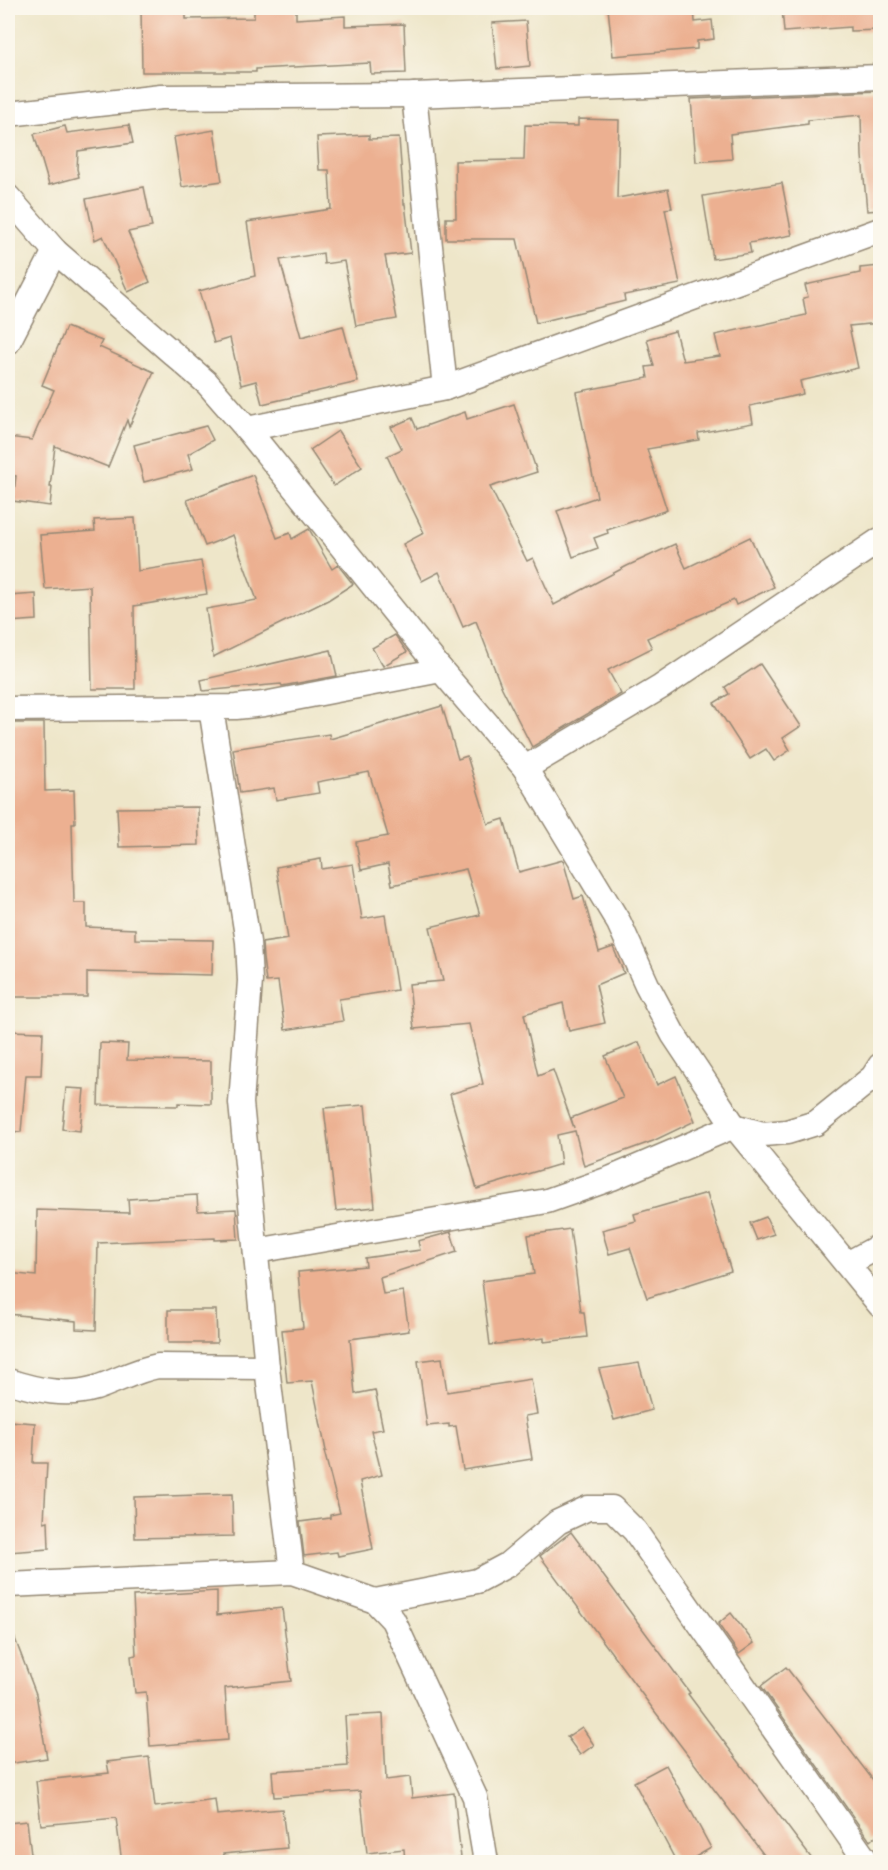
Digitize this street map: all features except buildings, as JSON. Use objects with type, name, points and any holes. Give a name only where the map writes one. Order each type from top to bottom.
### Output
[{"type":"street","points":[[8,114],[161,98],[414,95],[880,77]]},
{"type":"street","points":[[414,95],[445,388]]},
{"type":"street","points":[[8,197],[55,251],[207,383],[247,429],[441,670],[525,768],[619,923],[647,985],[673,1034],[734,1126],[880,1305]]},
{"type":"street","points":[[247,429],[445,388],[880,230]]},
{"type":"street","points":[[8,342],[55,251]]},
{"type":"street","points":[[525,768],[660,687],[880,540]]},
{"type":"street","points":[[8,709],[211,708],[264,705],[441,670]]},
{"type":"street","points":[[211,708],[248,942],[250,981],[241,1103],[267,1367],[291,1572]]},
{"type":"street","points":[[256,1251],[547,1201],[612,1178],[734,1126],[763,1134],[787,1132],[816,1123],[873,1077],[880,1066]]},
{"type":"street","points":[[847,1264],[880,1246]]},
{"type":"street","points":[[8,1381],[40,1391],[71,1392],[94,1388],[144,1368],[158,1366],[267,1367]]},
{"type":"street","points":[[375,1601],[477,1581],[507,1565],[558,1522],[588,1508],[612,1508],[634,1531],[867,1863]]},
{"type":"street","points":[[8,1585],[291,1572],[375,1601],[393,1620],[475,1797],[486,1863]]}]
